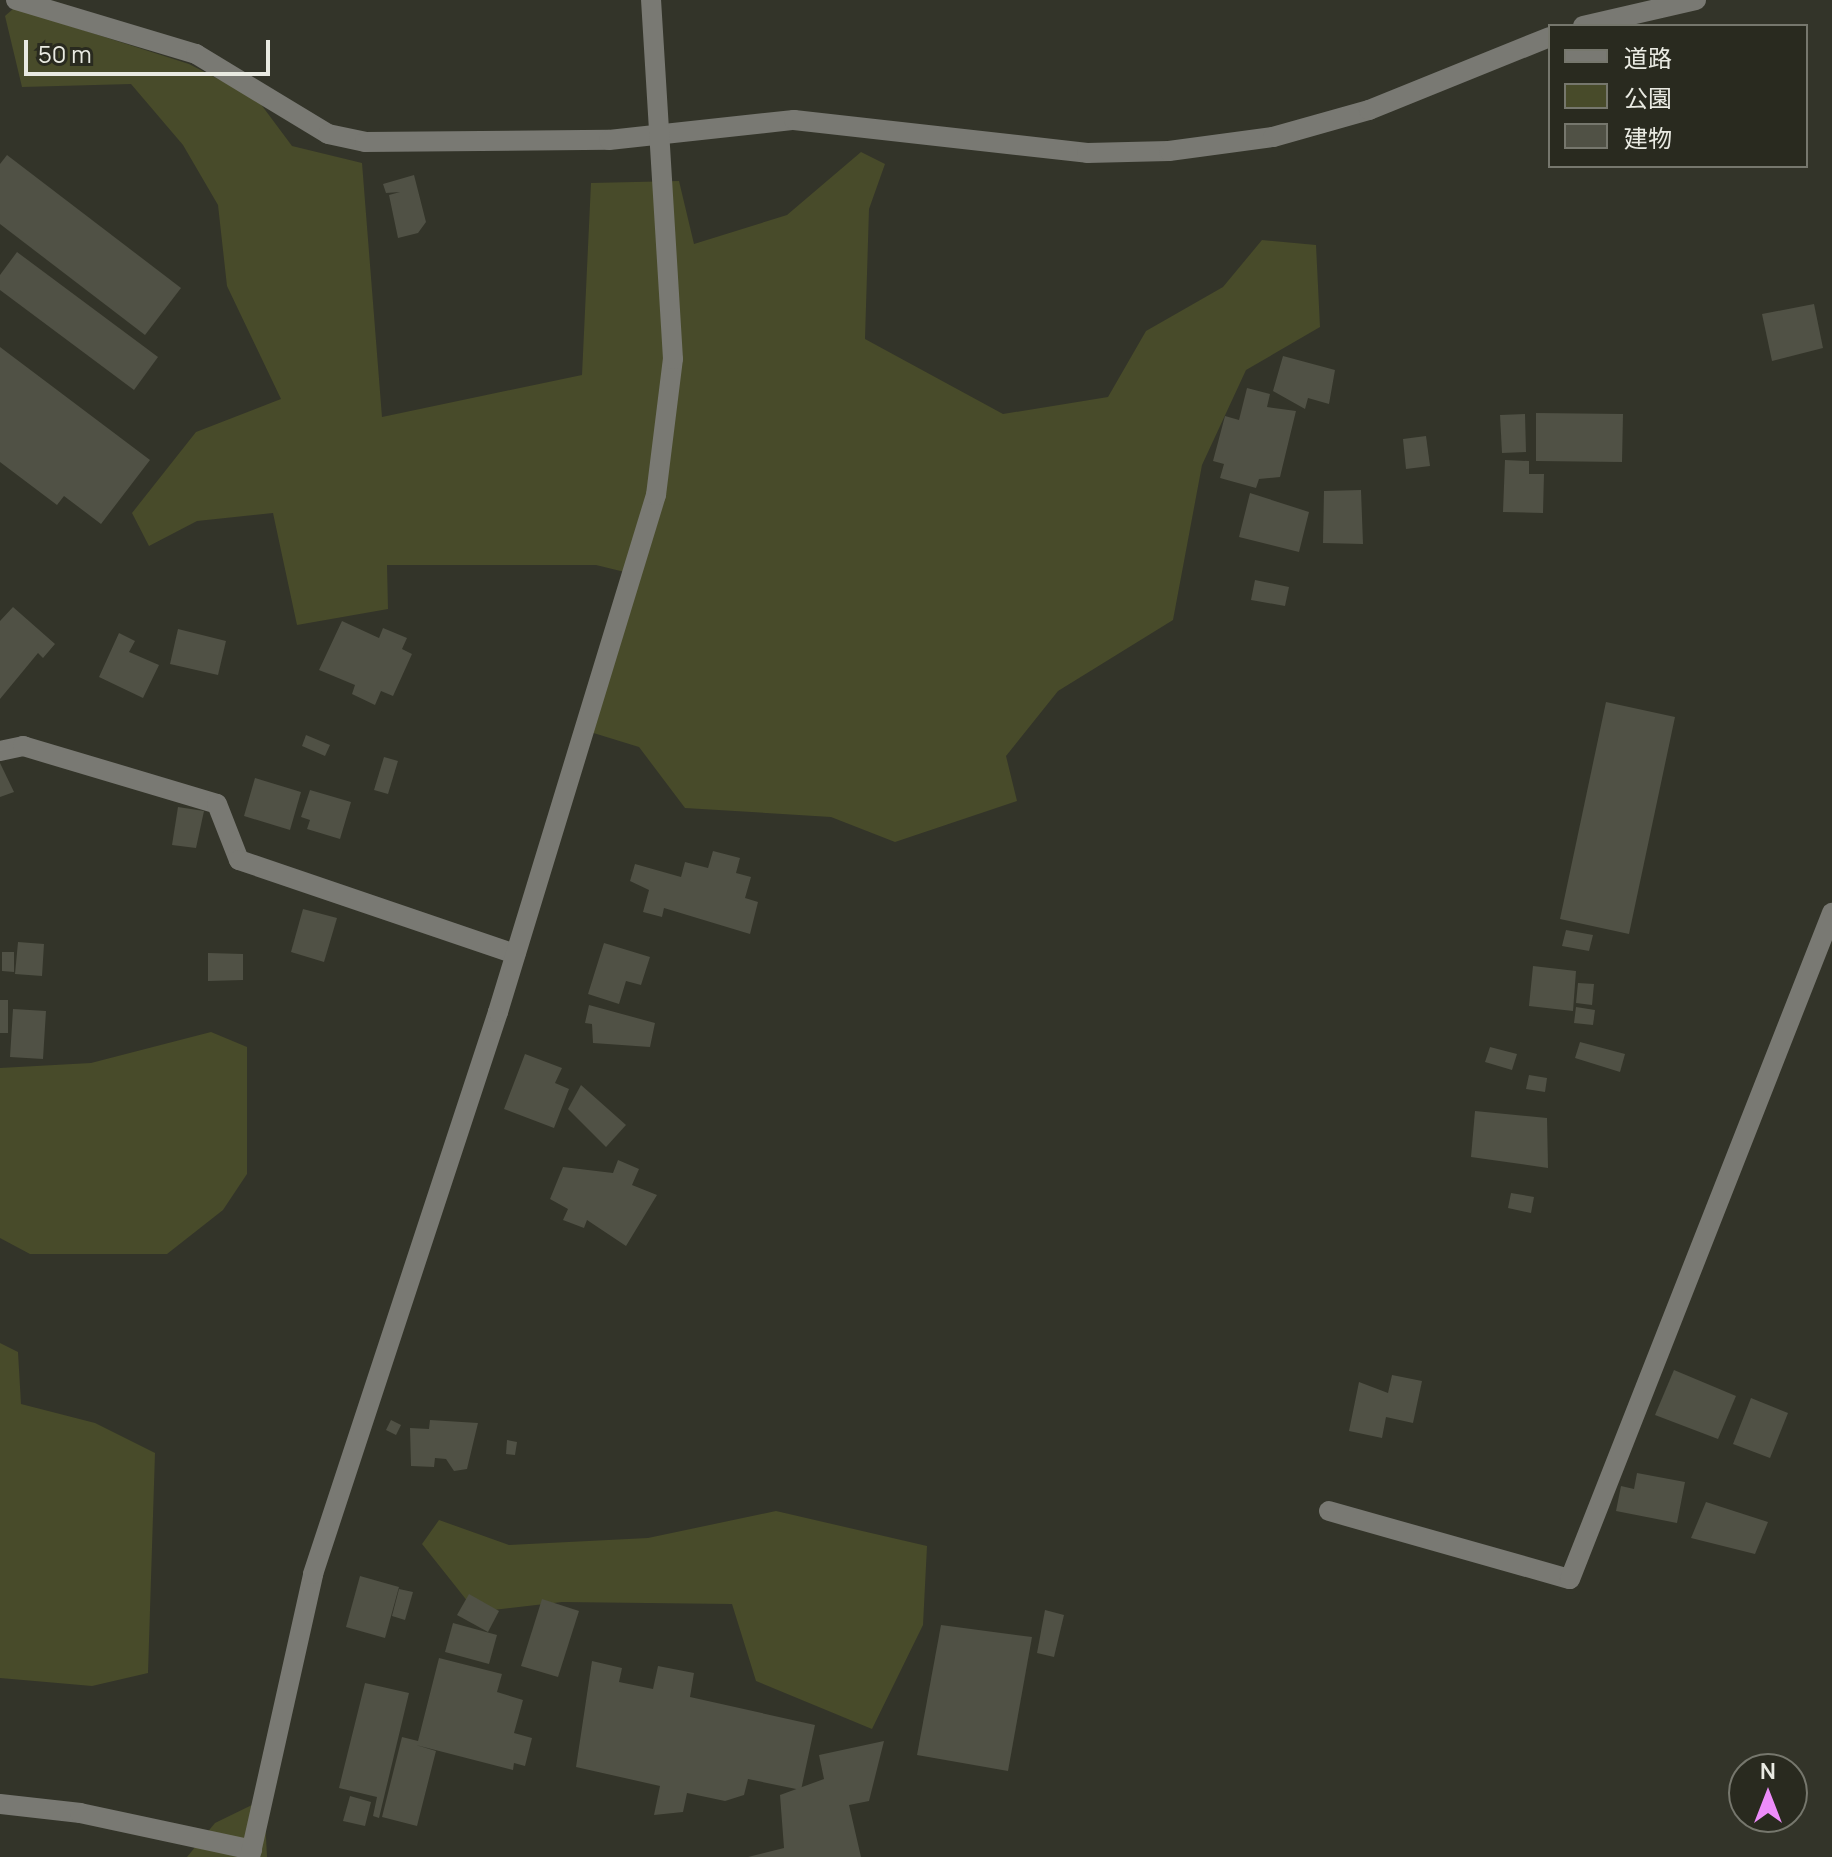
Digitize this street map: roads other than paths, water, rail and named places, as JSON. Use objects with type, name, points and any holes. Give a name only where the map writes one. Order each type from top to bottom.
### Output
[{"type":"street","points":[[16,0],[196,54],[328,134],[352,140],[609,140],[661,131],[794,120],[1087,153],[1169,151],[1273,137],[1369,110],[1548,38]]},
{"type":"street","points":[[0,1804],[80,1813],[251,1853],[313,1574],[515,954],[656,495],[670,416],[661,131],[651,0]]},
{"type":"street","points":[[1592,24],[1696,0]]},
{"type":"street","points":[[0,751],[23,746],[217,804],[239,860],[515,954]]},
{"type":"street","points":[[1329,1511],[1570,1579],[1832,913]]}]
